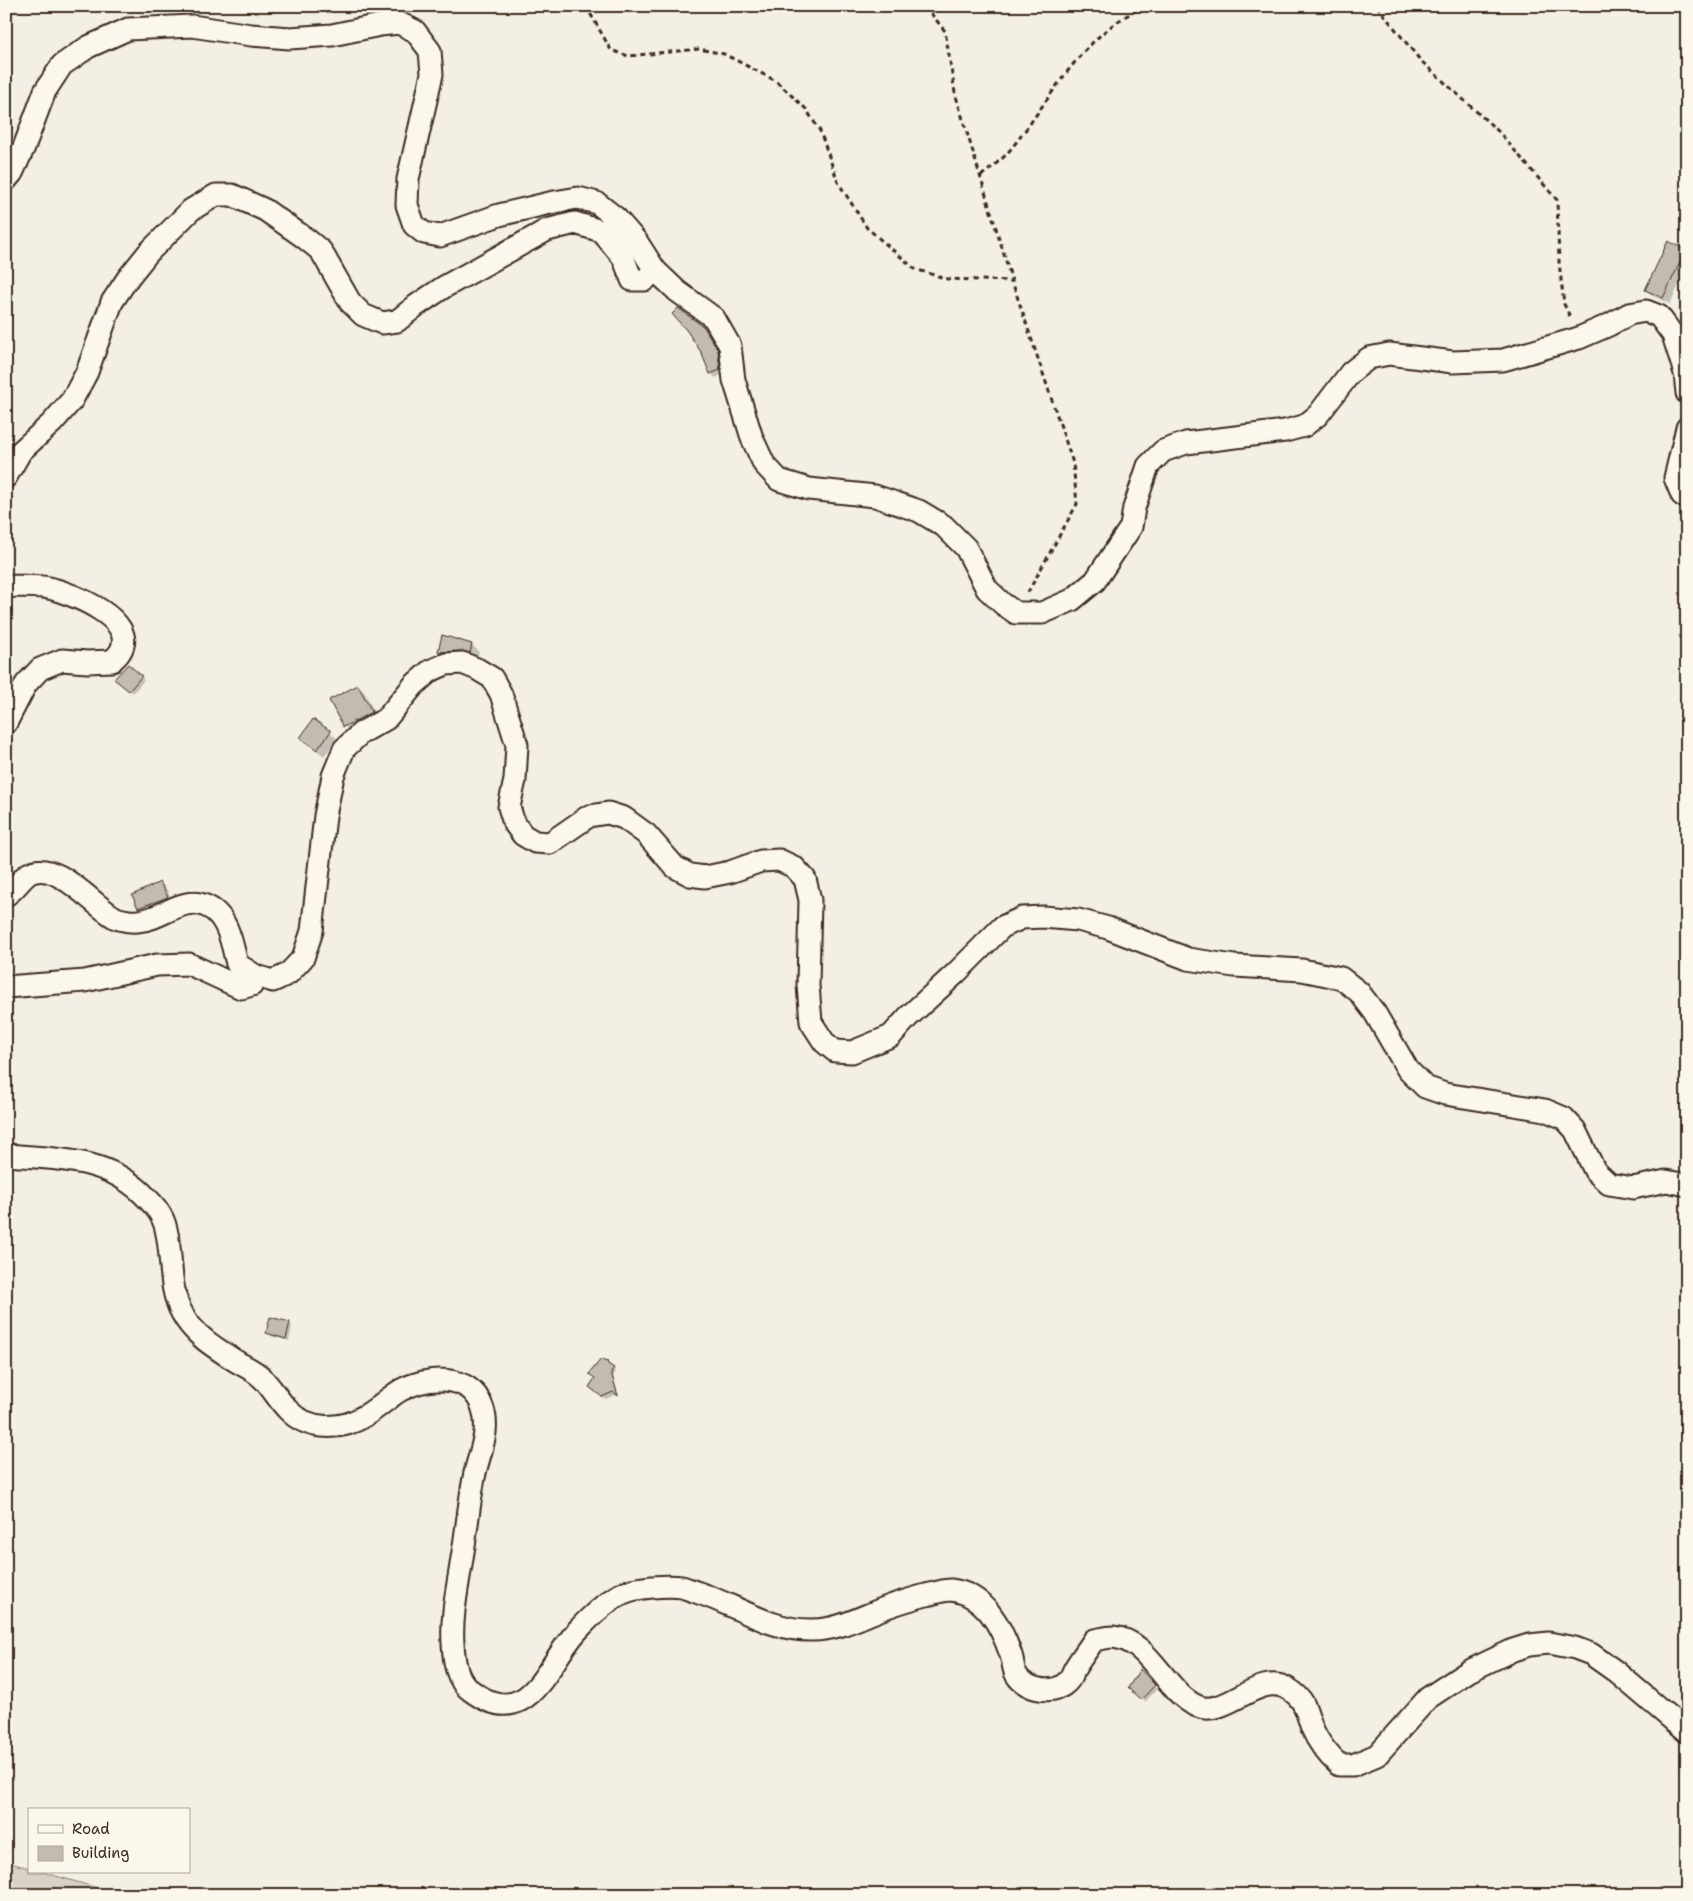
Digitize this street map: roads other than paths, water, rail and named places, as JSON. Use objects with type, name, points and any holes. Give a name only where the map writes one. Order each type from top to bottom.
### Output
[{"type":"street","points":[[6,180],[12,173],[24,147],[45,91],[62,65],[88,47],[128,29],[192,26],[251,35],[290,38],[332,35],[380,24],[398,23],[414,31],[430,51],[432,74],[408,179],[407,205],[414,225],[424,233],[440,236],[499,215],[554,202],[578,198],[597,203],[616,218],[637,242],[655,270],[677,291],[714,318],[730,346],[734,380],[752,438],[764,464],[779,480],[809,489],[875,496],[919,511],[944,526],[966,548],[987,588],[1003,604],[1016,612],[1042,613],[1072,600],[1094,581],[1131,528],[1134,508],[1148,466],[1163,451],[1186,443],[1285,431],[1304,426],[1318,415],[1351,372],[1369,358],[1389,354],[1453,362],[1503,360],[1579,338],[1609,326],[1629,314],[1646,311],[1659,316],[1673,335],[1685,373],[1687,393]]},
{"type":"street","points":[[6,477],[21,451],[52,423],[72,400],[87,372],[112,302],[128,278],[148,253],[191,210],[216,195],[232,195],[265,210],[305,238],[321,251],[350,302],[363,315],[382,323],[397,321],[444,287],[547,230],[575,224],[601,232],[623,257],[632,280],[645,280],[655,270]]},
{"type":"street","points":[[1687,428],[1675,478],[1682,495],[1687,498]]},
{"type":"street","points":[[6,586],[47,588],[73,595],[93,605],[115,620],[122,638],[120,652],[112,661],[62,660],[40,669],[26,684],[6,723]]},
{"type":"street","points":[[6,895],[29,873],[45,870],[66,880],[116,918],[138,921],[159,916],[191,902],[206,905],[218,914],[228,932],[237,964],[256,976],[273,981],[288,974],[303,958],[312,931],[325,816],[333,776],[344,750],[361,733],[386,719],[414,685],[430,670],[446,664],[462,663],[492,678],[501,694],[517,745],[515,780],[509,807],[514,823],[523,835],[535,842],[550,843],[589,816],[608,813],[624,818],[646,834],[674,867],[690,876],[705,877],[730,872],[761,861],[780,860],[794,867],[805,879],[810,900],[808,985],[811,1022],[824,1042],[835,1050],[852,1052],[891,1036],[908,1016],[956,973],[1002,927],[1022,918],[1043,916],[1078,920],[1108,928],[1188,959],[1234,966],[1302,970],[1341,978],[1360,992],[1375,1013],[1408,1070],[1425,1087],[1454,1095],[1545,1110],[1564,1118],[1575,1130],[1595,1171],[1609,1184],[1633,1188],[1666,1181],[1687,1185]]},
{"type":"street","points":[[6,987],[85,981],[165,965],[189,964],[241,988],[252,985],[256,976]]},
{"type":"street","points":[[6,1156],[62,1159],[97,1165],[117,1173],[137,1188],[155,1206],[165,1222],[170,1247],[176,1301],[191,1327],[212,1346],[260,1377],[296,1419],[310,1425],[322,1427],[338,1425],[362,1418],[403,1389],[427,1381],[446,1380],[463,1384],[475,1392],[483,1407],[485,1436],[474,1483],[452,1639],[455,1665],[464,1686],[481,1698],[495,1704],[510,1705],[522,1700],[535,1690],[576,1632],[609,1602],[626,1591],[679,1586],[765,1621],[794,1629],[815,1630],[838,1627],[896,1604],[947,1590],[970,1594],[986,1606],[999,1627],[1012,1657],[1016,1675],[1030,1687],[1049,1690],[1066,1684],[1094,1640],[1114,1637],[1134,1644],[1180,1694],[1198,1707],[1217,1707],[1259,1687],[1275,1684],[1288,1688],[1299,1696],[1307,1709],[1312,1728],[1329,1756],[1339,1765],[1354,1765],[1378,1755],[1428,1698],[1469,1671],[1513,1650],[1529,1645],[1549,1643],[1575,1648],[1591,1654],[1615,1671],[1687,1732]]}]
